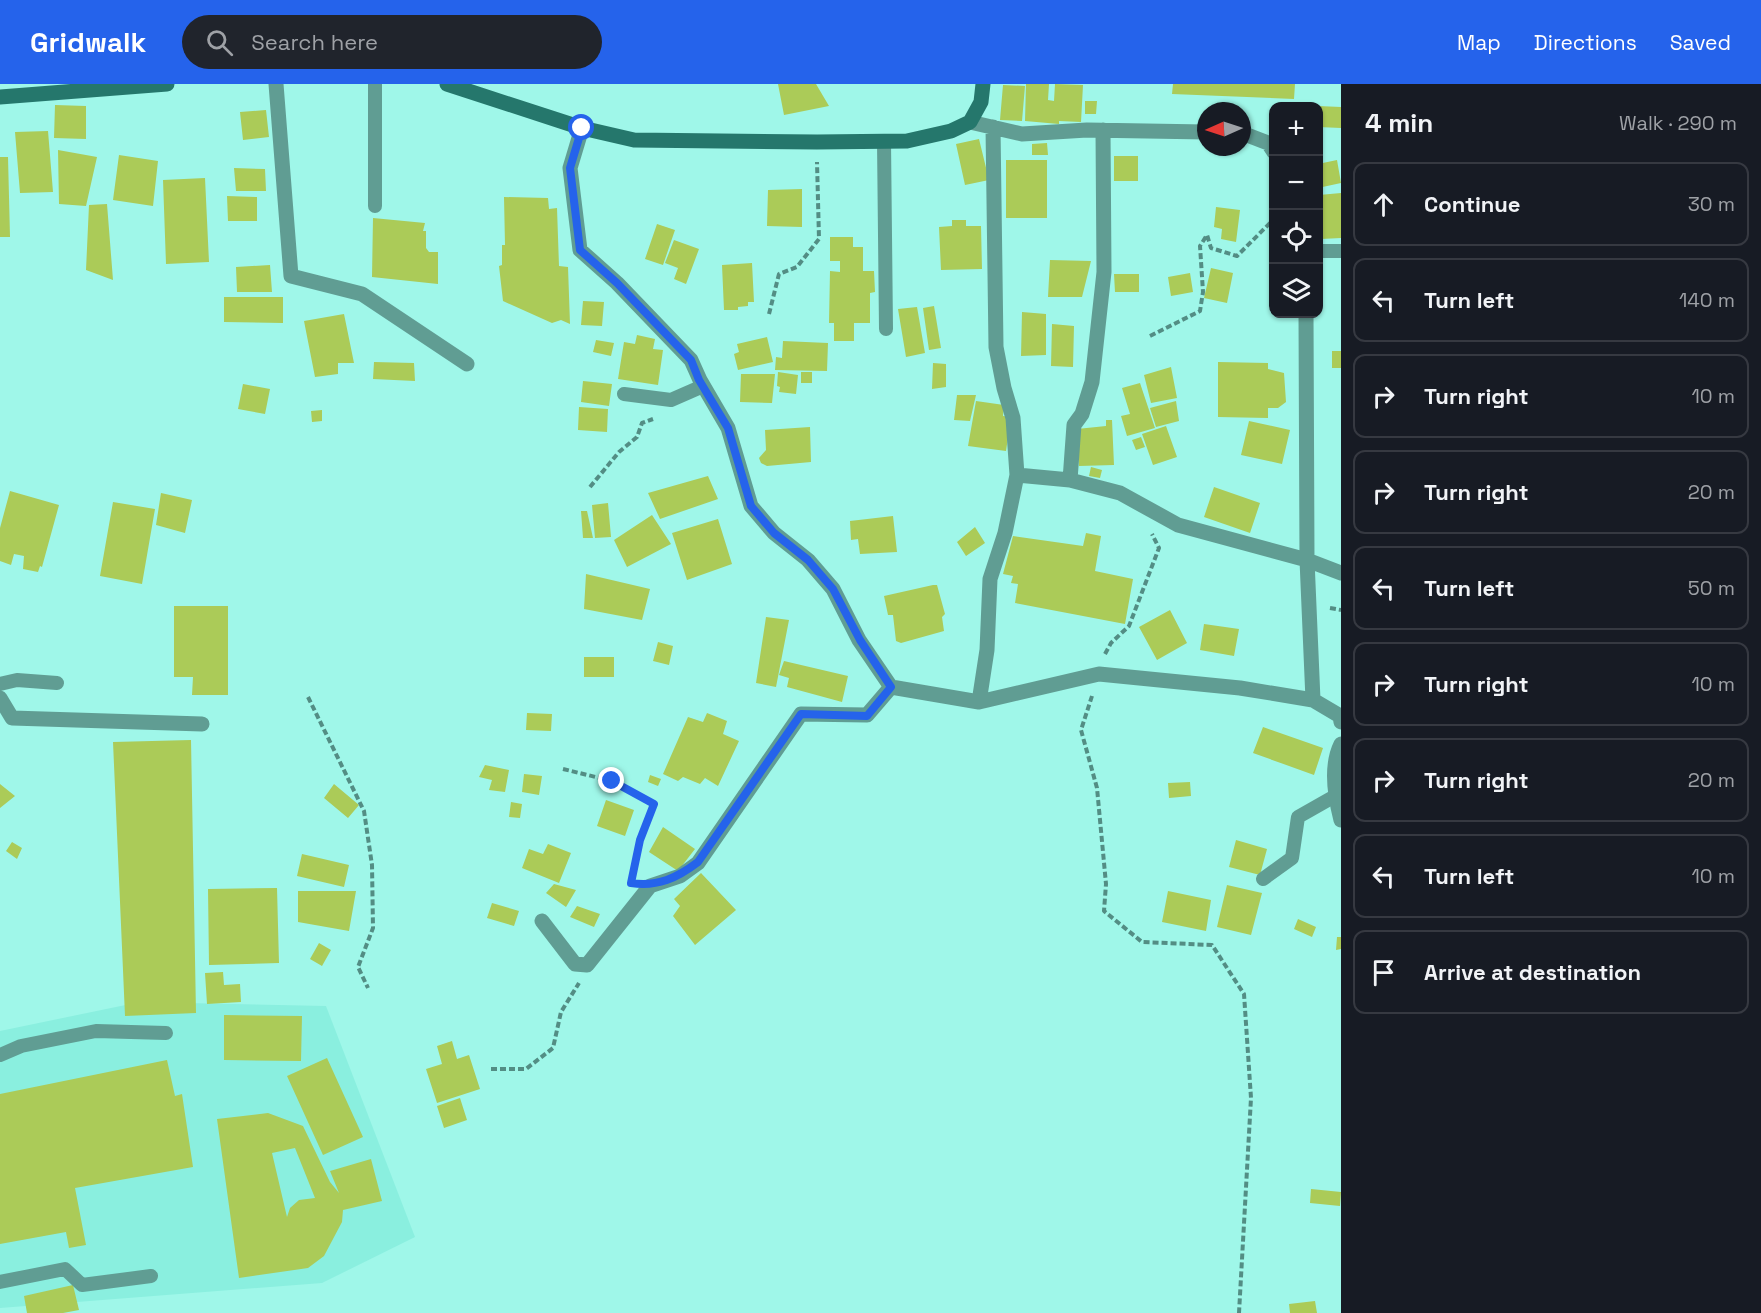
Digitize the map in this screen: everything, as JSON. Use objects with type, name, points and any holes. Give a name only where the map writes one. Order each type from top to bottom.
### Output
[{"type":"street","points":[[0,97],[167,84]]},
{"type":"street","points":[[276,84],[291,276],[362,294],[467,364]]},
{"type":"street","points":[[447,84],[582,128],[634,140],[817,142],[907,141],[951,131],[970,122],[981,102],[983,84]]},
{"type":"street","points":[[970,122],[1022,134],[1103,130],[1197,132]]},
{"type":"street","points":[[582,128],[570,168],[580,250],[617,283],[691,360],[703,386],[728,428],[751,506],[774,533],[808,560],[833,589],[860,640],[891,687],[979,702],[1095,674],[1240,688],[1312,700],[1340,716],[1341,722]]},
{"type":"street","points":[[979,702],[987,651],[990,579],[1005,533],[1017,475],[1013,418],[996,347],[993,128]]},
{"type":"street","points":[[1070,480],[1074,425],[1082,414],[1092,382],[1104,272],[1103,130]]},
{"type":"street","points":[[1251,136],[1269,144]]},
{"type":"street","points":[[1306,318],[1306,560],[1312,700]]},
{"type":"street","points":[[1017,475],[1070,480],[1120,493],[1178,525],[1306,560],[1341,573]]},
{"type":"street","points":[[542,921],[574,964],[587,965],[650,886],[680,876],[698,862],[801,714],[867,716],[891,687]]},
{"type":"street","points":[[0,698],[12,718],[202,724]]},
{"type":"street","points":[[1341,744],[1337,752],[1335,796],[1341,820]]},
{"type":"lane","points":[[375,84],[375,206]]},
{"type":"lane","points":[[884,141],[886,329]]},
{"type":"lane","points":[[1323,251],[1341,251]]},
{"type":"lane","points":[[624,394],[671,400],[703,386]]},
{"type":"lane","points":[[0,684],[16,680],[57,682]]},
{"type":"lane","points":[[1263,879],[1292,858],[1298,817],[1335,796]]},
{"type":"lane","points":[[0,1055],[21,1046],[96,1031],[166,1033]]},
{"type":"lane","points":[[0,1282],[64,1269],[82,1285],[151,1276]]},
{"type":"path","points":[[769,314],[779,274],[797,267],[819,239],[817,142]]},
{"type":"path","points":[[1150,336],[1200,311],[1203,291],[1200,246],[1207,235],[1212,248],[1237,256],[1269,224]]},
{"type":"path","points":[[590,487],[619,452],[637,437],[642,423],[668,414],[671,400]]},
{"type":"path","points":[[1135,502],[1159,548],[1129,626],[1111,643],[1095,674],[1081,730],[1096,788],[1106,884],[1104,911],[1142,942],[1212,945],[1244,994],[1251,1098],[1239,1313]]},
{"type":"path","points":[[308,697],[364,811],[372,865],[373,928],[358,967],[368,988]]},
{"type":"path","points":[[563,769],[612,781],[654,804],[640,840],[631,883],[650,886]]},
{"type":"path","points":[[491,1069],[526,1069],[553,1048],[561,1012],[576,991],[587,965]]},
{"type":"shaded area","points":[[140,1002],[326,1006],[415,1237],[322,1283],[0,1308],[0,1031]]},
{"type":"building","points":[[778,84],[816,84],[829,106],[784,115]]},
{"type":"building","points":[[1026,84],[1049,84],[1048,100],[1054,101],[1055,84],[1083,85],[1081,122],[1059,121],[1059,124],[1025,121]]},
{"type":"building","points":[[1173,84],[1295,84],[1294,99],[1172,94]]},
{"type":"building","points":[[1003,85],[1025,86],[1022,121],[1000,120]]},
{"type":"building","points":[[1085,101],[1097,101],[1096,114],[1085,114]]},
{"type":"building","points":[[55,105],[86,106],[86,139],[54,138]]},
{"type":"building","points":[[1323,106],[1341,107],[1341,128],[1323,127]]},
{"type":"building","points":[[266,110],[269,137],[243,140],[240,112]]},
{"type":"building","points":[[48,131],[53,192],[20,193],[15,132]]},
{"type":"building","points":[[979,139],[989,180],[965,185],[956,144]]},
{"type":"building","points":[[1047,143],[1048,155],[1032,155],[1032,144]]},
{"type":"building","points":[[58,150],[97,157],[86,206],[59,204]]},
{"type":"building","points":[[119,155],[158,161],[153,206],[113,200]]},
{"type":"building","points":[[1114,156],[1138,156],[1138,181],[1114,181]]},
{"type":"building","points":[[0,157],[8,157],[10,237],[0,237]]},
{"type":"building","points":[[1006,160],[1047,160],[1047,218],[1006,218]]},
{"type":"building","points":[[1337,160],[1341,183],[1323,187],[1323,163]]},
{"type":"building","points":[[234,168],[265,169],[266,191],[236,191]]},
{"type":"building","points":[[205,178],[209,262],[166,264],[163,180]]},
{"type":"building","points":[[802,189],[802,227],[767,226],[768,190]]},
{"type":"building","points":[[1341,193],[1341,238],[1323,239],[1323,195]]},
{"type":"building","points":[[227,196],[257,197],[257,221],[228,221]]},
{"type":"building","points":[[504,197],[548,198],[549,209],[557,208],[559,266],[568,267],[570,324],[561,320],[552,323],[503,301],[499,266],[502,265],[502,245],[505,245]]},
{"type":"building","points":[[107,204],[113,280],[86,270],[89,205]]},
{"type":"building","points":[[1216,207],[1240,210],[1236,242],[1221,239],[1222,229],[1214,227]]},
{"type":"building","points":[[373,218],[425,223],[423,231],[426,231],[426,248],[429,252],[438,252],[438,284],[372,277]]},
{"type":"building","points":[[952,220],[966,220],[966,226],[981,226],[982,269],[941,270],[939,227],[952,226]]},
{"type":"building","points":[[657,224],[675,230],[663,265],[645,259]]},
{"type":"building","points":[[830,237],[853,237],[853,247],[863,247],[863,271],[874,271],[875,292],[870,293],[870,323],[854,323],[854,341],[834,341],[834,323],[829,323],[830,271],[840,272],[840,261],[830,261]]},
{"type":"building","points":[[674,240],[699,249],[686,284],[674,279],[678,268],[665,263]]},
{"type":"building","points":[[1050,260],[1091,261],[1082,297],[1048,297]]},
{"type":"building","points":[[752,263],[754,302],[748,302],[748,306],[738,307],[738,310],[724,310],[722,265]]},
{"type":"building","points":[[270,265],[272,292],[237,292],[236,267]]},
{"type":"building","points":[[1211,268],[1233,273],[1227,303],[1204,298]]},
{"type":"building","points":[[1190,273],[1193,292],[1171,296],[1168,277]]},
{"type":"building","points":[[1114,274],[1139,274],[1139,292],[1115,292]]},
{"type":"building","points":[[224,297],[283,297],[283,323],[224,322]]},
{"type":"building","points":[[583,301],[604,302],[602,326],[581,325]]},
{"type":"building","points":[[934,306],[941,348],[929,350],[923,308]]},
{"type":"building","points":[[917,307],[925,353],[906,357],[898,309]]},
{"type":"building","points":[[1022,312],[1046,314],[1046,355],[1021,356]]},
{"type":"building","points":[[344,314],[354,363],[338,363],[338,374],[315,377],[304,321]]},
{"type":"building","points":[[1052,324],[1074,326],[1073,367],[1051,366]]},
{"type":"building","points":[[637,335],[655,339],[653,349],[663,350],[658,385],[618,379],[624,342],[635,344]]},
{"type":"building","points":[[767,337],[773,362],[738,370],[734,354],[739,352],[737,344]]},
{"type":"building","points":[[596,340],[614,343],[611,356],[593,352]]},
{"type":"building","points":[[783,341],[828,343],[827,371],[775,370],[776,357],[782,358]]},
{"type":"building","points":[[1332,351],[1341,351],[1341,368],[1332,368]]},
{"type":"building","points":[[374,362],[414,363],[415,381],[373,379]]},
{"type":"building","points":[[1218,362],[1268,363],[1268,369],[1284,373],[1286,402],[1278,408],[1268,408],[1268,418],[1218,417]]},
{"type":"building","points":[[933,363],[946,364],[946,387],[932,389]]},
{"type":"building","points":[[1171,367],[1177,398],[1151,403],[1144,375]]},
{"type":"building","points":[[778,372],[798,375],[796,394],[779,392]]},
{"type":"building","points":[[801,372],[812,372],[812,383],[801,383]]},
{"type":"building","points":[[741,374],[775,374],[772,403],[740,402]]},
{"type":"building","points":[[583,381],[612,384],[609,406],[581,402]]},
{"type":"building","points":[[1140,383],[1155,428],[1127,436],[1121,416],[1130,414],[1122,388]]},
{"type":"building","points":[[243,384],[270,389],[265,414],[238,409]]},
{"type":"building","points":[[957,395],[976,395],[970,421],[954,420]]},
{"type":"building","points":[[976,401],[1004,405],[1003,416],[1011,417],[1006,451],[968,446]]},
{"type":"building","points":[[1176,401],[1179,421],[1156,427],[1150,408]]},
{"type":"building","points":[[579,407],[608,409],[607,432],[578,430]]},
{"type":"building","points":[[322,410],[322,421],[312,422],[311,411]]},
{"type":"building","points":[[1106,420],[1112,420],[1114,465],[1079,466],[1077,429],[1106,426]]},
{"type":"building","points":[[1249,421],[1290,430],[1282,464],[1241,455]]},
{"type":"building","points":[[1166,426],[1177,457],[1153,465],[1142,434]]},
{"type":"building","points":[[810,427],[811,462],[767,466],[761,463],[759,458],[766,450],[765,430]]},
{"type":"building","points":[[1141,437],[1145,447],[1136,450],[1132,440]]},
{"type":"building","points":[[1091,467],[1102,470],[1100,478],[1089,476]]},
{"type":"building","points":[[708,476],[718,499],[660,519],[648,493]]},
{"type":"building","points":[[1214,487],[1260,503],[1250,533],[1204,517]]},
{"type":"building","points":[[10,491],[59,505],[42,567],[40,566],[38,572],[23,569],[24,556],[14,554],[11,565],[0,561],[0,528]]},
{"type":"building","points":[[161,493],[192,500],[185,533],[156,525]]},
{"type":"building","points":[[113,502],[155,509],[142,584],[100,576]]},
{"type":"building","points":[[608,503],[611,537],[595,538],[592,505]]},
{"type":"building","points":[[581,511],[587,511],[593,538],[583,538]]},
{"type":"building","points":[[652,515],[671,544],[627,567],[614,540]]},
{"type":"building","points":[[893,516],[897,552],[860,554],[858,539],[851,540],[850,521]]},
{"type":"building","points":[[718,519],[732,564],[687,580],[672,533]]},
{"type":"building","points":[[975,527],[985,543],[966,556],[957,542]]},
{"type":"building","points":[[1086,533],[1101,536],[1095,571],[1133,579],[1125,624],[1015,603],[1018,584],[1011,583],[1013,576],[1003,574],[1013,536],[1083,546]]},
{"type":"building","points":[[586,574],[650,589],[642,620],[584,609]]},
{"type":"building","points":[[937,585],[945,614],[942,617],[944,631],[901,643],[896,641],[893,615],[888,615],[884,596]]},
{"type":"building","points":[[174,606],[228,606],[228,695],[192,695],[193,677],[174,677]]},
{"type":"building","points":[[1170,610],[1187,643],[1157,660],[1139,627]]},
{"type":"building","points":[[766,617],[789,620],[776,687],[756,683]]},
{"type":"building","points":[[1204,624],[1239,629],[1234,656],[1200,650]]},
{"type":"building","points":[[658,642],[673,646],[669,665],[653,661]]},
{"type":"building","points":[[584,657],[614,657],[614,677],[584,677]]},
{"type":"building","points":[[784,661],[848,676],[842,702],[787,687],[789,678],[779,675]]},
{"type":"building","points":[[527,713],[552,714],[551,731],[526,730]]},
{"type":"building","points":[[707,713],[727,721],[723,734],[739,741],[718,786],[705,778],[700,784],[683,777],[678,781],[663,774],[688,717],[703,722]]},
{"type":"building","points":[[1263,727],[1323,748],[1314,775],[1253,753]]},
{"type":"building","points":[[191,740],[196,1013],[125,1016],[113,742]]},
{"type":"building","points":[[485,765],[509,770],[505,792],[489,790],[492,780],[479,777]]},
{"type":"building","points":[[524,774],[542,776],[539,795],[522,792]]},
{"type":"building","points":[[650,775],[661,779],[658,786],[648,782]]},
{"type":"building","points":[[1190,782],[1191,796],[1169,798],[1168,783]]},
{"type":"building","points":[[0,784],[15,796],[0,808]]},
{"type":"building","points":[[334,784],[359,805],[348,818],[324,798]]},
{"type":"building","points":[[606,800],[634,810],[625,836],[597,826]]},
{"type":"building","points":[[511,802],[522,804],[520,818],[509,817]]},
{"type":"building","points":[[663,827],[695,849],[678,871],[649,852]]},
{"type":"building","points":[[1236,840],[1267,849],[1260,875],[1229,867]]},
{"type":"building","points":[[12,842],[22,848],[17,859],[6,851]]},
{"type":"building","points":[[548,844],[571,853],[559,883],[522,868],[529,849],[543,854]]},
{"type":"building","points":[[302,854],[349,865],[344,887],[297,876]]},
{"type":"building","points":[[701,873],[736,910],[695,945],[673,916],[680,906],[674,899]]},
{"type":"building","points":[[554,884],[576,890],[566,907],[546,893]]},
{"type":"building","points":[[1227,885],[1262,893],[1251,935],[1217,927]]},
{"type":"building","points":[[277,888],[279,963],[209,965],[208,889]]},
{"type":"building","points":[[298,891],[356,891],[349,931],[298,922]]},
{"type":"building","points":[[1168,891],[1211,900],[1206,931],[1162,922]]},
{"type":"building","points":[[492,903],[519,911],[514,926],[487,918]]},
{"type":"building","points":[[577,906],[600,914],[594,927],[570,917]]},
{"type":"building","points":[[1298,919],[1316,927],[1312,937],[1294,929]]},
{"type":"building","points":[[1337,937],[1341,937],[1341,949],[1336,950]]},
{"type":"building","points":[[319,943],[331,950],[322,966],[310,959]]},
{"type":"building","points":[[223,972],[224,985],[240,984],[241,1002],[207,1004],[205,973]]},
{"type":"building","points":[[224,1015],[302,1016],[301,1061],[224,1060]]},
{"type":"building","points":[[452,1041],[457,1059],[469,1055],[480,1089],[437,1103],[426,1069],[442,1064],[437,1046]]},
{"type":"building","points":[[327,1058],[363,1137],[323,1155],[287,1076]]},
{"type":"building","points":[[167,1060],[175,1096],[182,1094],[193,1167],[75,1188],[86,1245],[69,1248],[66,1232],[0,1244],[0,1094]]},
{"type":"building","points":[[460,1098],[467,1120],[444,1128],[437,1106]]},
{"type":"building","points":[[268,1113],[303,1126],[330,1182],[339,1193],[330,1171],[371,1159],[382,1201],[343,1210],[342,1222],[324,1256],[308,1268],[239,1278],[217,1119]],"holes":[[[295,1148],[315,1198],[299,1200],[290,1208],[287,1217],[272,1153]]]},
{"type":"building","points":[[1311,1189],[1341,1192],[1340,1206],[1310,1203]]},
{"type":"building","points":[[73,1285],[79,1310],[63,1313],[27,1313],[24,1296]]},
{"type":"building","points":[[1315,1301],[1317,1313],[1290,1313],[1289,1304]]},
{"type":"route","points":[[582,128],[570,168],[580,250],[617,283],[691,360],[699,380],[728,428],[751,506],[774,533],[808,560],[833,589],[860,640],[891,687],[867,716],[801,714],[698,862],[680,876],[650,886],[631,883],[640,840],[654,804],[612,781]]}]
